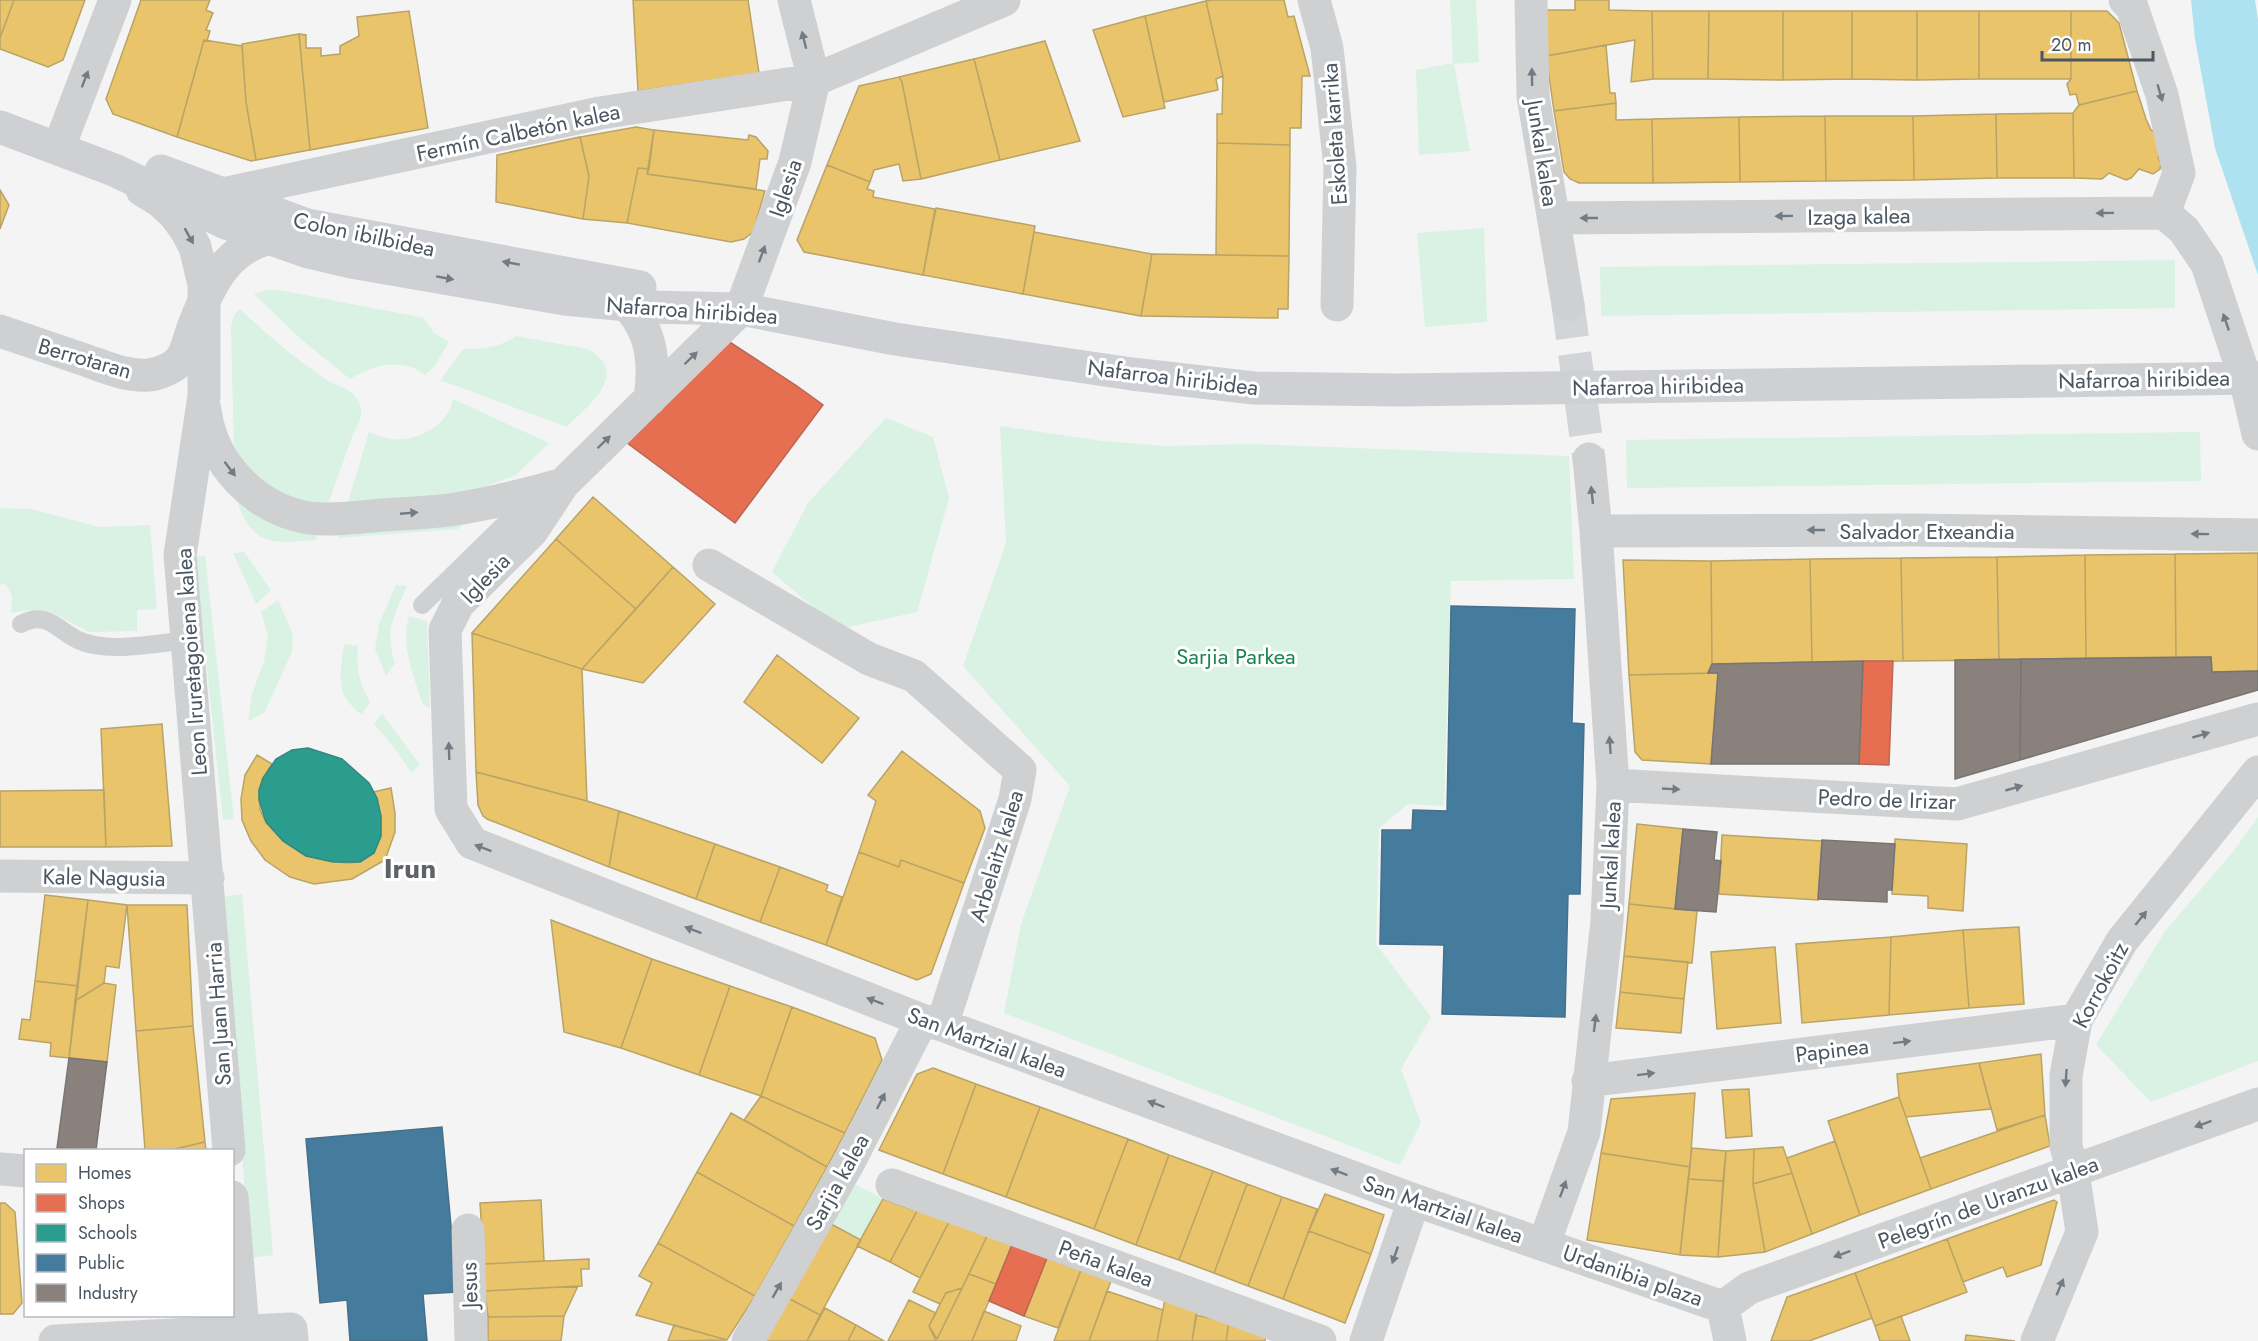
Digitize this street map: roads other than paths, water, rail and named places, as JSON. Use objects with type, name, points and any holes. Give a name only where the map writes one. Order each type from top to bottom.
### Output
[{"type":"main road","name":"Colon ibilbidea","points":[[0,110],[307,225],[741,309]]},
{"type":"main road","name":"Nafarroa hiribidea","points":[[0,127],[226,223],[308,252],[351,262],[565,300],[628,306],[741,309],[895,339],[1132,374],[1254,388],[1398,390],[2252,378]]},
{"type":"street","points":[[64,134],[115,0]]},
{"type":"street","points":[[794,0],[814,80],[1004,0]]},
{"type":"street","name":"Eskoleta karrika","points":[[1314,0],[1328,48],[1340,168],[1337,305]]},
{"type":"street","name":"Junkal kalea","points":[[1531,0],[1533,96],[1568,305]]},
{"type":"street","points":[[2125,0],[2132,7],[2162,95],[2179,173],[2164,213],[2184,230],[2207,264],[2252,378],[2258,434]]},
{"type":"street","name":"Fermín Calbetón kalea","points":[[223,194],[600,113],[814,80]]},
{"type":"street","name":"Iglesia","points":[[451,809],[445,630],[458,604],[532,531],[563,484],[741,309],[795,162],[814,80]]},
{"type":"street","name":"Leon Iruretagoiena kalea","points":[[0,136],[112,174],[160,201],[186,230],[201,266],[204,284],[204,396],[180,555],[208,878]]},
{"type":"street","name":"Izaga kalea","points":[[1554,218],[2164,213]]},
{"type":"street","name":"Leon Iruretagoiena kalea","points":[[203,304],[219,272],[247,248],[267,238],[288,234],[310,234],[390,249],[410,245]]},
{"type":"street","points":[[590,278],[607,287],[628,306],[644,329],[651,351],[653,375],[650,399]]},
{"type":"street","name":"Berrotaran","points":[[0,331],[121,372],[148,375],[166,370],[181,359],[203,304]]},
{"type":"street","points":[[204,396],[207,420],[214,444],[226,465],[242,485],[262,500],[284,511],[309,518],[334,519],[454,509],[509,499],[563,484]]},
{"type":"street","name":"Junkal kalea","points":[[1544,1244],[1584,1132],[1606,921],[1613,785],[1589,459]]},
{"type":"street","name":"Salvador Etxeandia","points":[[1596,531],[1914,530],[2258,535]]},
{"type":"street","name":"Arbelaitz kalea","points":[[709,565],[869,659],[914,676],[1020,770],[1015,799],[932,1022]]},
{"type":"street","name":"Pedro de Irizar","points":[[1613,785],[1957,804],[2258,719]]},
{"type":"street","name":"Korrokoitz","points":[[2037,1341],[2082,1232],[2073,1172],[2066,1146],[2066,1076],[2076,1020],[2122,941],[2258,772]]},
{"type":"street","name":"San Martzial kalea","points":[[451,809],[472,843],[932,1022],[1414,1200],[1544,1244]]},
{"type":"street","name":"Kale Nagusia","points":[[0,876],[208,878]]},
{"type":"street","name":"San Juan Harria","points":[[208,878],[229,1149]]},
{"type":"street","name":"Papinea","points":[[1588,1081],[2076,1020]]},
{"type":"street","name":"Sarjia kalea","points":[[748,1341],[848,1164],[932,1022]]},
{"type":"street","name":"Pelegrín de Uranzu kalea","points":[[1723,1307],[1749,1288],[2258,1104]]},
{"type":"street","points":[[0,1169],[24,1171]]},
{"type":"street","name":"Peña kalea","points":[[892,1185],[1320,1341]]},
{"type":"street","points":[[1366,1341],[1414,1200]]},
{"type":"street","points":[[234,1222],[243,1336]]},
{"type":"street","name":"Jesus","points":[[468,1230],[471,1341]]},
{"type":"street","name":"Urdanibia plaza","points":[[1544,1244],[1723,1307],[1730,1341]]},
{"type":"street","points":[[64,1332],[180,1338],[243,1336],[291,1329],[292,1341]]},
{"type":"lane","points":[[422,605],[516,513],[563,484]]},
{"type":"lane","points":[[21,624],[30,620],[43,620],[54,624],[79,641],[99,646],[188,640]]},
{"type":"water","points":[[2191,0],[2255,0],[2258,20],[2258,275],[2215,148],[2195,39]]},
{"type":"tunnel","points":[[1568,305],[1589,459]]},
{"type":"district","name":"Irun","points":[[410,868]]},
{"type":"park label","name":"Sarjia Parkea","points":[[1236,656]]}]
